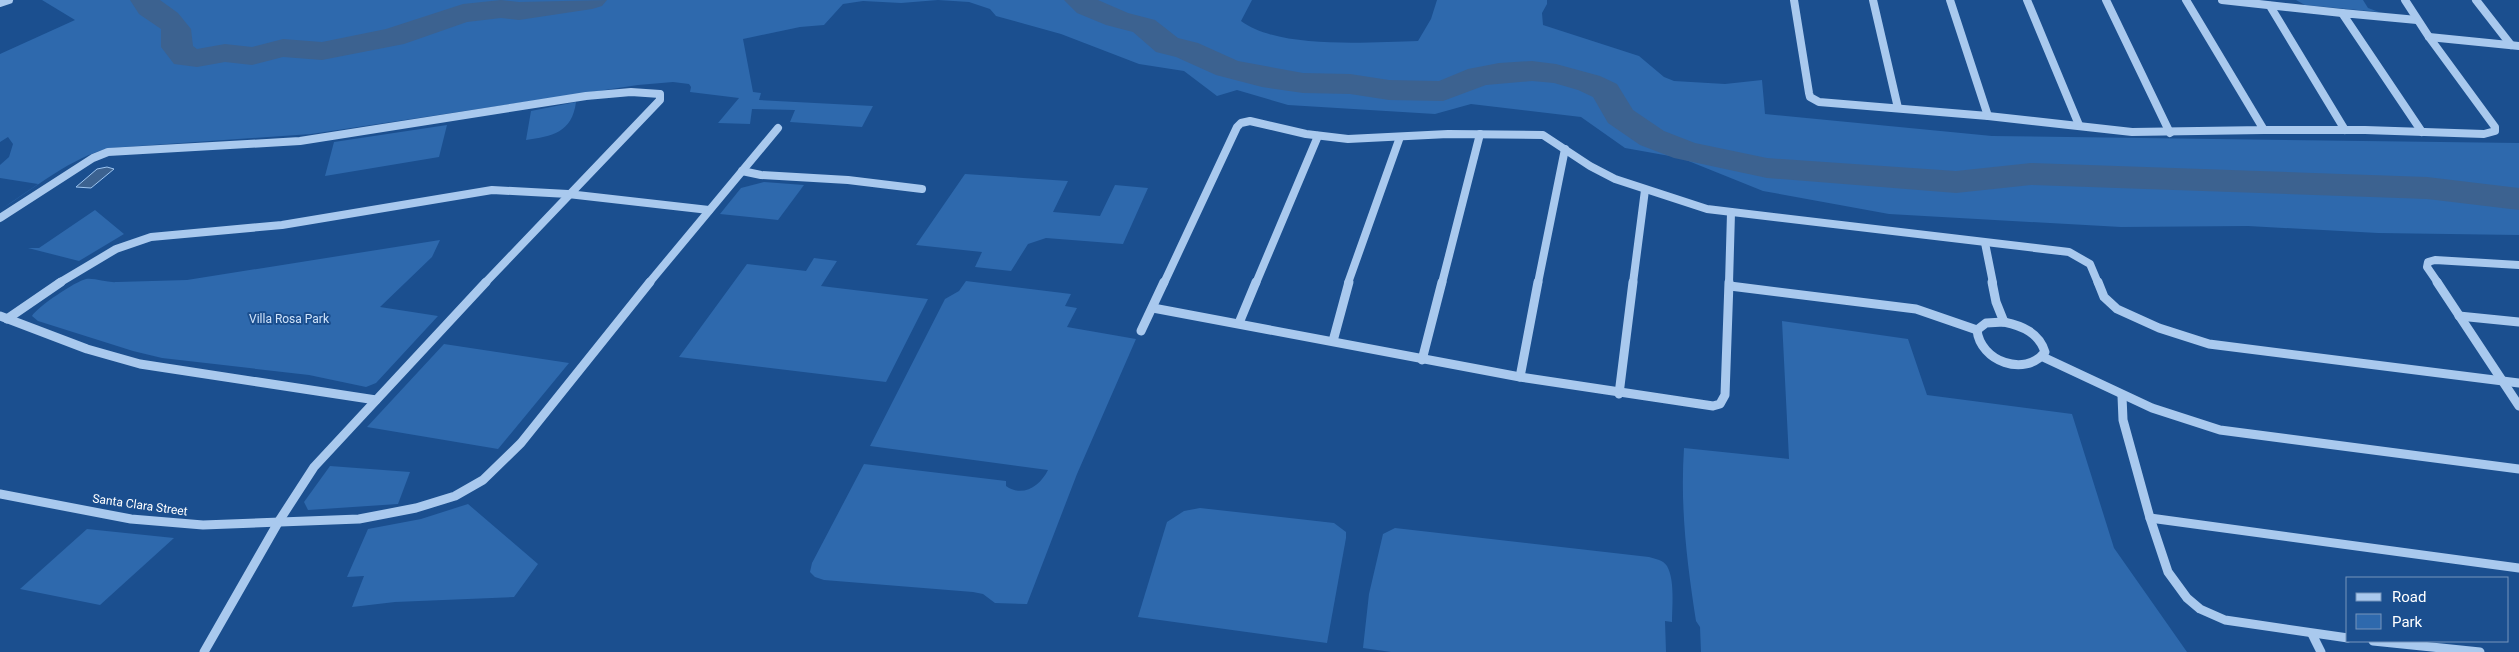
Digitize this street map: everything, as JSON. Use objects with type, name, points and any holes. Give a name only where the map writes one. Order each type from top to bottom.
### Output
[{"type":"street","points":[[0,3],[8,0]]},
{"type":"street","points":[[1794,0],[1810,97],[1824,102],[1988,116],[2132,132],[2345,130],[2484,134],[2495,131],[2495,127],[2429,37],[2405,0]]},
{"type":"street","points":[[1873,0],[1898,108]]},
{"type":"street","points":[[1950,0],[1988,116]]},
{"type":"street","points":[[2027,0],[2079,125]]},
{"type":"street","points":[[2106,0],[2170,133]]},
{"type":"street","points":[[2186,0],[2264,130]]},
{"type":"street","points":[[2222,0],[2418,20]]},
{"type":"street","points":[[2476,0],[2511,45]]},
{"type":"street","points":[[2270,6],[2345,130]]},
{"type":"street","points":[[2342,13],[2422,132]]},
{"type":"street","points":[[2429,37],[2519,46]]},
{"type":"street","points":[[0,218],[98,155],[113,151],[300,141],[586,96],[631,92],[660,94],[660,100],[568,194],[314,466],[279,521],[204,652]]},
{"type":"street","points":[[1141,331],[1231,141],[1235,127],[1243,121],[1256,122],[1318,136],[1348,139],[1480,134],[1543,135],[1590,166],[1645,190],[1692,205],[1731,213],[2059,250],[2077,256],[2090,264],[2104,297],[2117,309],[2160,328],[2209,344],[2519,383]]},
{"type":"street","name":"Santa Clara Street","points":[[0,494],[131,518],[178,524],[237,524],[359,518],[436,503],[483,480],[498,468],[533,429],[709,210],[778,128]]},
{"type":"street","points":[[1422,360],[1480,134]]},
{"type":"street","points":[[1239,323],[1318,136]]},
{"type":"street","points":[[1333,342],[1349,281],[1400,137]]},
{"type":"street","points":[[1520,377],[1554,190],[1565,149]]},
{"type":"street","points":[[742,171],[761,175],[848,180],[922,189]]},
{"type":"street","points":[[4,317],[114,249],[137,239],[282,225],[492,190],[568,194],[709,210]]},
{"type":"street","points":[[1619,394],[1645,190]]},
{"type":"street","points":[[1153,308],[1239,323],[1422,360],[1619,394],[1704,406],[1720,404],[1725,395],[1731,213]]},
{"type":"street","points":[[1985,243],[1996,302],[2004,322]]},
{"type":"street","points":[[2519,265],[2435,260],[2428,262],[2427,267],[2519,406]]},
{"type":"street","points":[[1730,286],[1916,309],[1977,330]]},
{"type":"street","points":[[2459,316],[2519,322]]},
{"type":"street","points":[[4,317],[70,343],[138,364],[188,374],[315,389],[376,400]]},
{"type":"street","points":[[2004,322],[2024,327],[2040,339],[2045,352],[2043,357],[2037,362],[2028,364],[2006,362],[1994,358],[1979,344],[1976,337],[1977,330],[1986,323],[2004,322]]},
{"type":"street","points":[[2043,357],[2122,396],[2196,424],[2220,430],[2519,469]]},
{"type":"street","points":[[2122,396],[2123,420],[2150,518],[2168,572],[2187,598],[2212,616],[2238,624],[2346,638]]},
{"type":"street","points":[[2150,518],[2519,568]]},
{"type":"street","points":[[2312,634],[2321,652]]},
{"type":"street","points":[[2383,642],[2480,652]]},
{"type":"green space","points":[[42,0],[938,0],[901,3],[863,1],[843,4],[824,25],[800,27],[743,39],[753,92],[761,93],[759,100],[873,106],[862,127],[790,122],[795,110],[752,109],[750,124],[718,123],[739,98],[690,92],[691,87],[689,84],[673,82],[638,85],[311,134],[110,148],[96,152],[67,166],[0,210],[38,184],[0,178],[0,165],[9,157],[13,144],[8,137],[0,142],[0,54],[75,20]]},
{"type":"green space","points":[[938,0],[1252,0],[1241,21],[1258,30],[1302,40],[1352,43],[1418,41],[1431,19],[1437,0],[1547,0],[1542,13],[1543,25],[1639,56],[1664,77],[1674,81],[1725,84],[1762,80],[1765,114],[1992,136],[2519,143],[2519,235],[2378,233],[2248,226],[2121,227],[1889,214],[1763,191],[1681,158],[1625,148],[1581,117],[1471,104],[1435,114],[1288,105],[1237,90],[1217,96],[1184,71],[1139,64],[1061,34],[996,16],[990,9],[969,2]]},
{"type":"green space","points":[[2296,0],[2363,0],[2368,8],[2379,12],[2305,5]]},
{"type":"green space","points":[[576,102],[574,112],[565,127],[544,137],[526,140],[531,111]]},
{"type":"green space","points":[[447,125],[439,157],[325,176],[334,142]]},
{"type":"green space","points":[[965,174],[1068,181],[1053,212],[1100,216],[1115,185],[1148,188],[1123,244],[1046,238],[1028,244],[1011,271],[975,267],[982,252],[916,245]]},
{"type":"green space","points":[[764,182],[804,185],[778,220],[720,214],[741,188]]},
{"type":"green space","points":[[95,210],[124,234],[79,261],[28,248],[39,248]]},
{"type":"green space","name":"Villa Rosa Park","points":[[440,240],[432,257],[380,307],[438,316],[376,383],[366,387],[309,375],[162,358],[133,351],[38,321],[32,316],[57,295],[86,279],[113,282],[187,280]]},
{"type":"green space","points":[[814,258],[837,261],[821,286],[928,299],[886,382],[679,357],[747,264],[806,271]]},
{"type":"green space","points":[[966,281],[1071,294],[1065,306],[1077,308],[1067,327],[1136,339],[1077,474],[1027,604],[995,603],[983,594],[973,592],[824,580],[815,577],[810,572],[812,563],[864,464],[1006,481],[1006,486],[1019,491],[1036,485],[1045,476],[1048,470],[870,446],[945,299],[959,291]]},
{"type":"green space","points":[[1782,321],[1908,339],[1927,395],[2072,414],[2114,548],[2187,652],[1701,652],[1700,627],[1696,621],[1685,535],[1683,492],[1684,448],[1789,459]]},
{"type":"green space","points":[[444,344],[569,363],[498,449],[367,427]]},
{"type":"green space","points":[[330,466],[410,472],[398,504],[308,510],[304,502]]},
{"type":"green space","points":[[468,504],[538,564],[514,597],[395,602],[352,607],[364,576],[347,577],[368,529],[421,519]]},
{"type":"green space","points":[[1200,508],[1334,523],[1346,532],[1327,643],[1138,617],[1167,522],[1184,511]]},
{"type":"green space","points":[[1395,528],[1649,557],[1659,560],[1667,566],[1670,572],[1672,586],[1672,622],[1665,621],[1666,652],[1391,652],[1363,648],[1369,594],[1383,534]]},
{"type":"green space","points":[[87,529],[174,538],[100,605],[20,589]]},
{"type":"shaded area","points":[[107,167],[114,169],[91,188],[76,187],[97,169]]},
{"type":"waterway","points":[[145,0],[155,12],[172,23],[178,36],[177,47],[185,57],[197,58],[225,53],[252,56],[283,48],[322,51],[393,37],[463,13],[501,9],[519,11],[592,0]]},
{"type":"waterway","points":[[1079,0],[1088,7],[1117,19],[1144,26],[1167,45],[1187,50],[1227,68],[1262,77],[1303,83],[1350,84],[1389,90],[1443,91],[1479,76],[1532,71],[1556,74],[1589,83],[1606,91],[1620,116],[1652,138],[1686,151],[1767,168],[1956,182],[2031,174],[2427,188],[2519,199]]}]
